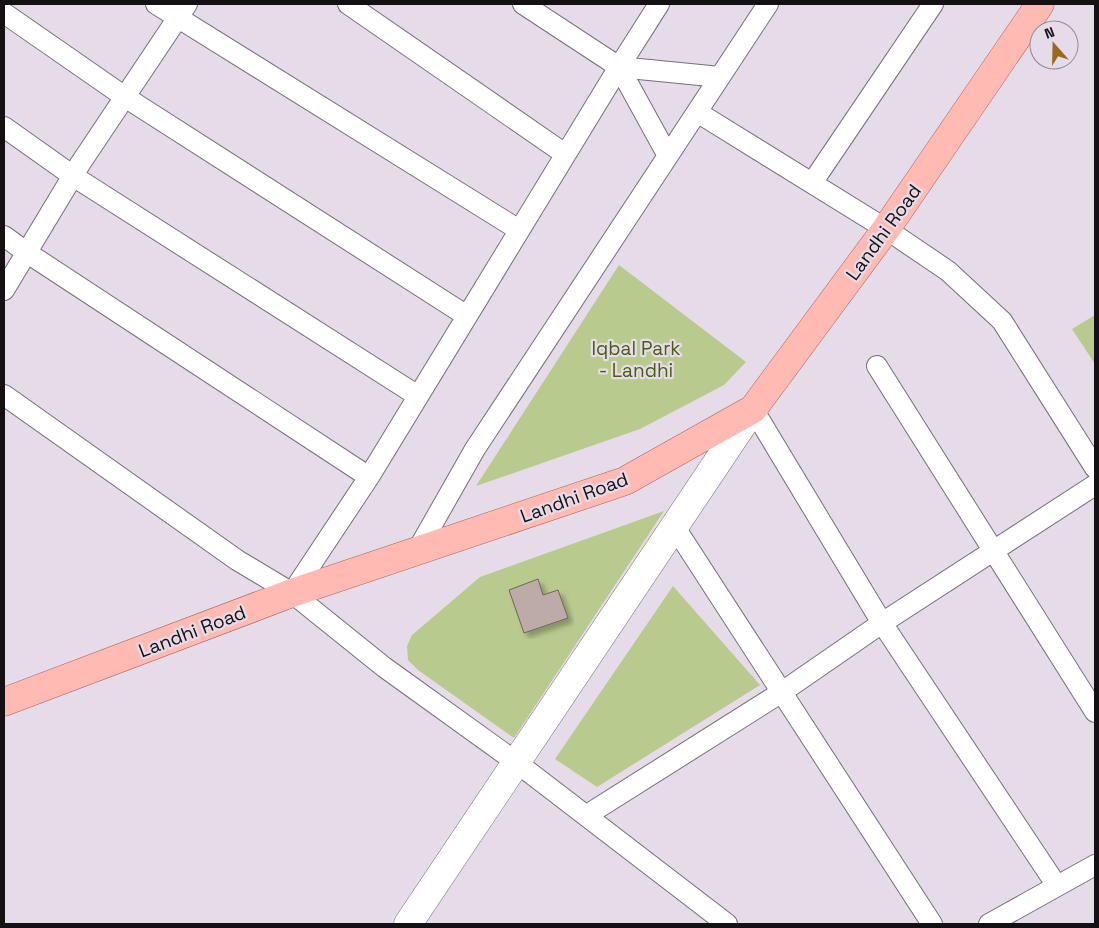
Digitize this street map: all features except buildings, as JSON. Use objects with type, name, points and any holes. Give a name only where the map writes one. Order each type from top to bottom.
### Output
[{"type":"main road","name":"Landhi Road","points":[[4,702],[292,593],[625,481],[753,409],[886,229],[1040,4]]},
{"type":"street","points":[[156,4],[182,11],[519,230]]},
{"type":"street","points":[[348,4],[566,154]]},
{"type":"street","points":[[524,4],[619,67],[668,156]]},
{"type":"street","points":[[292,593],[369,477],[659,4]]},
{"type":"street","points":[[417,551],[475,448],[768,4]]},
{"type":"street","points":[[812,183],[933,4]]},
{"type":"street","points":[[4,290],[73,176],[182,11]]},
{"type":"street","points":[[4,14],[125,97],[467,316]]},
{"type":"street","points":[[619,67],[720,77]]},
{"type":"street","points":[[697,112],[886,229],[948,271],[1002,321],[1095,468]]},
{"type":"street","points":[[4,127],[73,176],[418,396]]},
{"type":"street","points":[[4,236],[369,477]]},
{"type":"street","points":[[877,366],[1095,712]]},
{"type":"street","points":[[4,396],[237,560],[292,593],[384,667],[587,815],[727,924]]},
{"type":"street","points":[[408,924],[753,409],[882,623],[1058,886]]},
{"type":"street","points":[[587,815],[782,692],[882,623],[1095,485]]},
{"type":"street","points":[[674,526],[932,924]]},
{"type":"street","points":[[989,924],[1095,865]]},
{"type":"green space","name":"Iqbal Park - Landhi","points":[[619,265],[746,362],[724,385],[640,429],[476,486]]},
{"type":"green space","points":[[1095,315],[1095,364],[1072,329]]},
{"type":"green space","points":[[664,511],[514,738],[418,670],[408,660],[407,646],[412,635],[480,577]]},
{"type":"green space","points":[[673,586],[760,685],[597,787],[555,759]]}]
